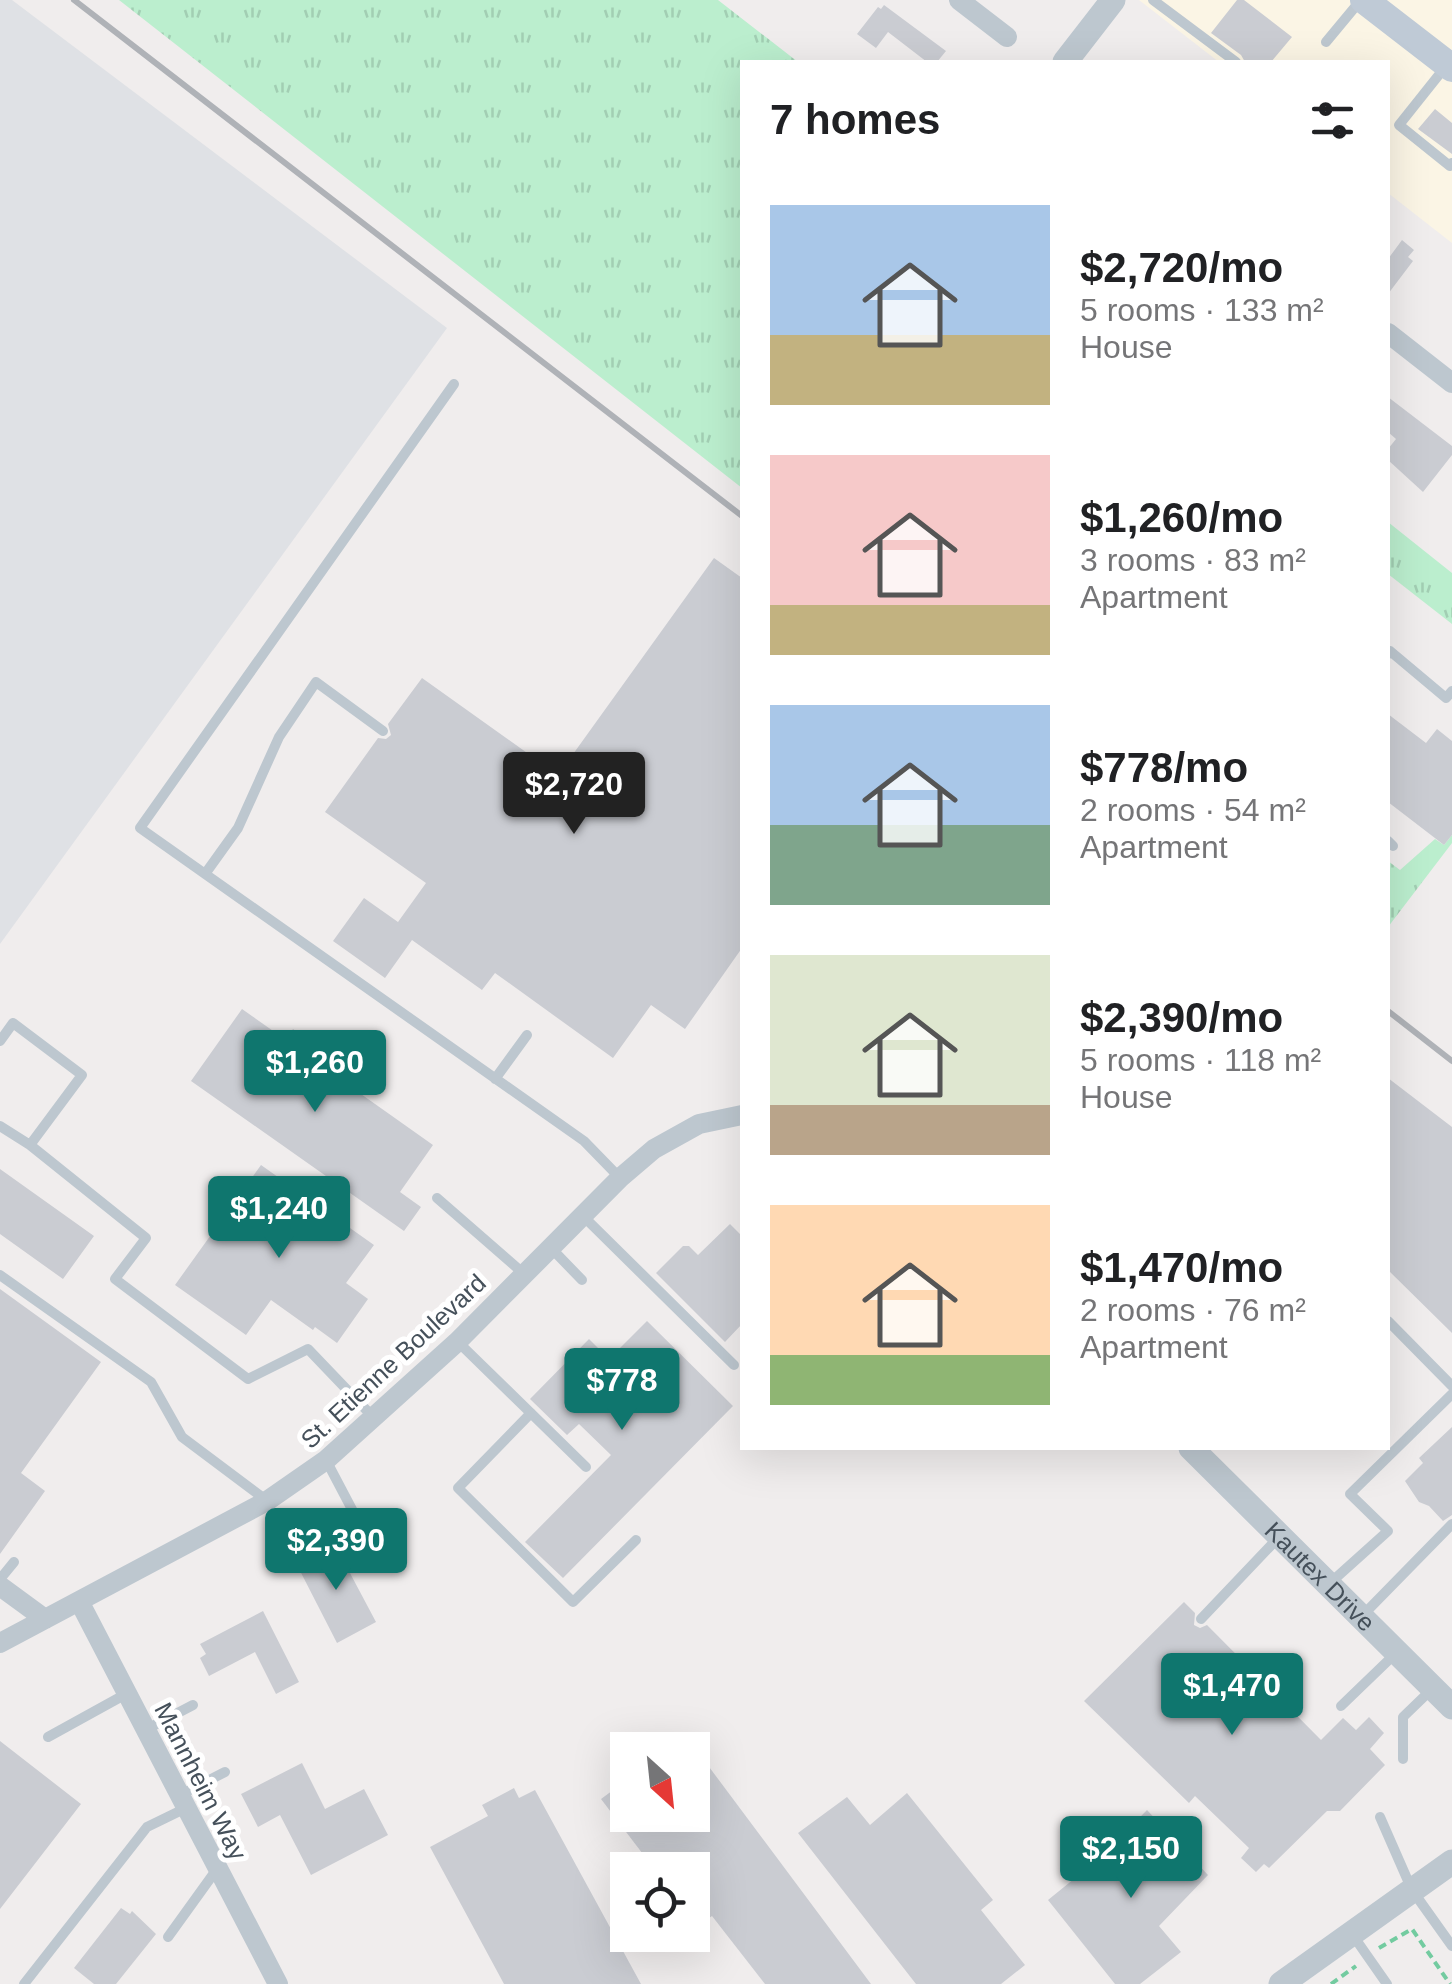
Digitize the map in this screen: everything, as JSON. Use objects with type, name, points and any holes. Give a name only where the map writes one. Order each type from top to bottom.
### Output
[{"type":"main road","points":[[1370,2],[1450,66]]},
{"type":"street","points":[[959,0],[1008,38]]},
{"type":"street","points":[[1067,60],[1113,0]]},
{"type":"street","points":[[1390,335],[1452,383]]},
{"type":"street","name":"St. Etienne Boulevard","points":[[0,1643],[266,1501],[326,1460],[457,1342],[582,1215],[654,1149],[699,1124],[740,1115]]},
{"type":"street","name":"Kautex Drive","points":[[1193,1450],[1452,1707]]},
{"type":"street","points":[[0,1583],[45,1619]]},
{"type":"street","name":"Mannheim Way","points":[[79,1600],[277,1983]]},
{"type":"street","points":[[1281,1984],[1452,1862]]},
{"type":"lane","points":[[1153,0],[1233,60]]},
{"type":"lane","points":[[1326,42],[1370,2]]},
{"type":"lane","points":[[1450,66],[1399,125],[1450,166],[1452,163]]},
{"type":"lane","points":[[454,384],[140,828],[584,1141],[620,1178]]},
{"type":"lane","points":[[1390,651],[1446,698],[1452,691]]},
{"type":"lane","points":[[205,874],[238,828],[279,737],[316,682],[383,732]]},
{"type":"lane","points":[[0,1041],[13,1024],[82,1075],[30,1145]]},
{"type":"lane","points":[[495,1078],[527,1035]]},
{"type":"lane","points":[[0,1126],[30,1145],[146,1238],[115,1279],[248,1379],[308,1349],[375,1419]]},
{"type":"lane","points":[[438,1198],[523,1274]]},
{"type":"lane","points":[[582,1215],[734,1365]]},
{"type":"lane","points":[[550,1247],[582,1280]]},
{"type":"lane","points":[[0,1276],[151,1382],[182,1437],[266,1501]]},
{"type":"lane","points":[[1328,1585],[1388,1532],[1350,1494],[1452,1390],[1390,1323]]},
{"type":"lane","points":[[457,1342],[586,1467]]},
{"type":"lane","points":[[531,1413],[458,1488],[574,1602],[636,1540]]},
{"type":"lane","points":[[326,1460],[356,1517]]},
{"type":"lane","points":[[1361,1617],[1452,1524]]},
{"type":"lane","points":[[1201,1619],[1280,1536]]},
{"type":"lane","points":[[0,1583],[14,1562]]},
{"type":"lane","points":[[1342,1706],[1396,1652]]},
{"type":"lane","points":[[1403,1760],[1404,1718],[1432,1688]]},
{"type":"lane","points":[[48,1736],[127,1693]]},
{"type":"lane","points":[[146,1730],[193,1705]]},
{"type":"lane","points":[[24,1984],[147,1828],[225,1772]]},
{"type":"lane","points":[[1380,1818],[1412,1890],[1452,1946]]},
{"type":"lane","points":[[168,1937],[218,1868]]},
{"type":"lane","points":[[1352,1934],[1388,1984]]},
{"type":"path","points":[[1380,1948],[1412,1929],[1450,1984]]},
{"type":"path","points":[[1331,1984],[1358,1965]]},
{"type":"shaded area","points":[[0,0],[12,0],[447,328],[0,944]]},
{"type":"shaded area","points":[[1139,0],[1452,0],[1452,243],[1390,195],[1390,60],[1216,60]]},
{"type":"green space","points":[[119,0],[718,0],[795,60],[740,60],[740,486]]},
{"type":"green space","points":[[1390,524],[1452,573],[1452,624],[1390,576]]},
{"type":"green space","points":[[1452,835],[1452,843],[1390,924],[1390,862],[1400,870],[1435,839],[1444,845]]},
{"type":"building","points":[[1237,0],[1244,0],[1292,37],[1273,60],[1244,60],[1211,33]]},
{"type":"building","points":[[884,5],[946,51],[939,60],[924,60],[888,32],[876,48],[857,34],[878,7]]},
{"type":"building","points":[[1435,109],[1452,123],[1452,154],[1418,129]]},
{"type":"building","points":[[1402,240],[1414,250],[1408,257],[1413,261],[1390,291],[1390,256]]},
{"type":"building","points":[[1390,399],[1452,446],[1452,455],[1423,492],[1390,462],[1390,446],[1396,439],[1390,434]]},
{"type":"building","points":[[714,558],[740,577],[740,951],[685,1029],[651,1005],[613,1058],[495,973],[482,990],[412,940],[385,978],[333,941],[364,898],[398,922],[426,883],[325,812],[378,738],[391,735],[388,724],[422,678],[558,775]]},
{"type":"building","points":[[1390,716],[1426,743],[1437,729],[1452,741],[1452,835],[1444,845],[1390,804]]},
{"type":"building","points":[[242,1009],[286,1040],[293,1029],[307,1040],[304,1045],[308,1047],[303,1053],[433,1145],[400,1192],[421,1207],[404,1231],[191,1081]]},
{"type":"building","points":[[1390,1080],[1452,1127],[1452,1333],[1390,1272]]},
{"type":"building","points":[[261,1165],[374,1245],[346,1283],[368,1299],[337,1343],[271,1300],[246,1335],[175,1285]]},
{"type":"building","points":[[0,1169],[94,1236],[63,1279],[0,1234]]},
{"type":"building","points":[[730,1224],[740,1234],[740,1326],[725,1342],[656,1273],[683,1246],[689,1246],[698,1255]]},
{"type":"building","points":[[0,1289],[101,1362],[21,1473],[45,1491],[0,1554]]},
{"type":"building","points":[[647,1321],[733,1406],[563,1578],[525,1542],[611,1455],[579,1424],[567,1435],[530,1399],[589,1339],[609,1359]]},
{"type":"building","points":[[1452,1427],[1452,1515],[1443,1521],[1429,1506],[1419,1502],[1405,1481],[1423,1463],[1419,1458]]},
{"type":"building","points":[[334,1543],[376,1622],[337,1643],[296,1563]]},
{"type":"building","points":[[1184,1602],[1195,1613],[1194,1625],[1207,1625],[1321,1740],[1343,1718],[1356,1730],[1369,1717],[1384,1733],[1370,1749],[1385,1765],[1340,1811],[1327,1811],[1269,1868],[1264,1864],[1256,1872],[1241,1858],[1249,1848],[1195,1796],[1189,1803],[1084,1701]]},
{"type":"building","points":[[263,1611],[299,1682],[276,1694],[255,1652],[209,1676],[200,1658],[206,1654],[200,1644]]},
{"type":"building","points":[[0,1741],[81,1804],[0,1909]]},
{"type":"building","points":[[302,1763],[325,1809],[364,1789],[388,1835],[311,1875],[280,1815],[258,1827],[241,1794]]},
{"type":"building","points":[[710,1768],[871,1984],[765,1984],[710,1917],[710,1852],[641,1852],[626,1832],[710,1832]]},
{"type":"building","points":[[514,1788],[519,1798],[535,1790],[610,1927],[610,1952],[624,1952],[641,1984],[504,1984],[430,1847],[488,1816],[482,1805]]},
{"type":"building","points":[[610,1792],[610,1811],[601,1799]]},
{"type":"building","points":[[907,1793],[993,1900],[981,1910],[1025,1965],[1001,1984],[916,1984],[798,1833],[847,1797],[870,1825]]},
{"type":"building","points":[[1147,1810],[1208,1875],[1159,1926],[1181,1952],[1140,1984],[1115,1984],[1048,1900],[1101,1857]]},
{"type":"building","points":[[121,1908],[130,1914],[132,1911],[156,1934],[116,1984],[94,1984],[74,1968]]},
{"type":"railway","points":[[74,0],[740,514]]},
{"type":"railway","points":[[1390,1013],[1452,1061]]}]
